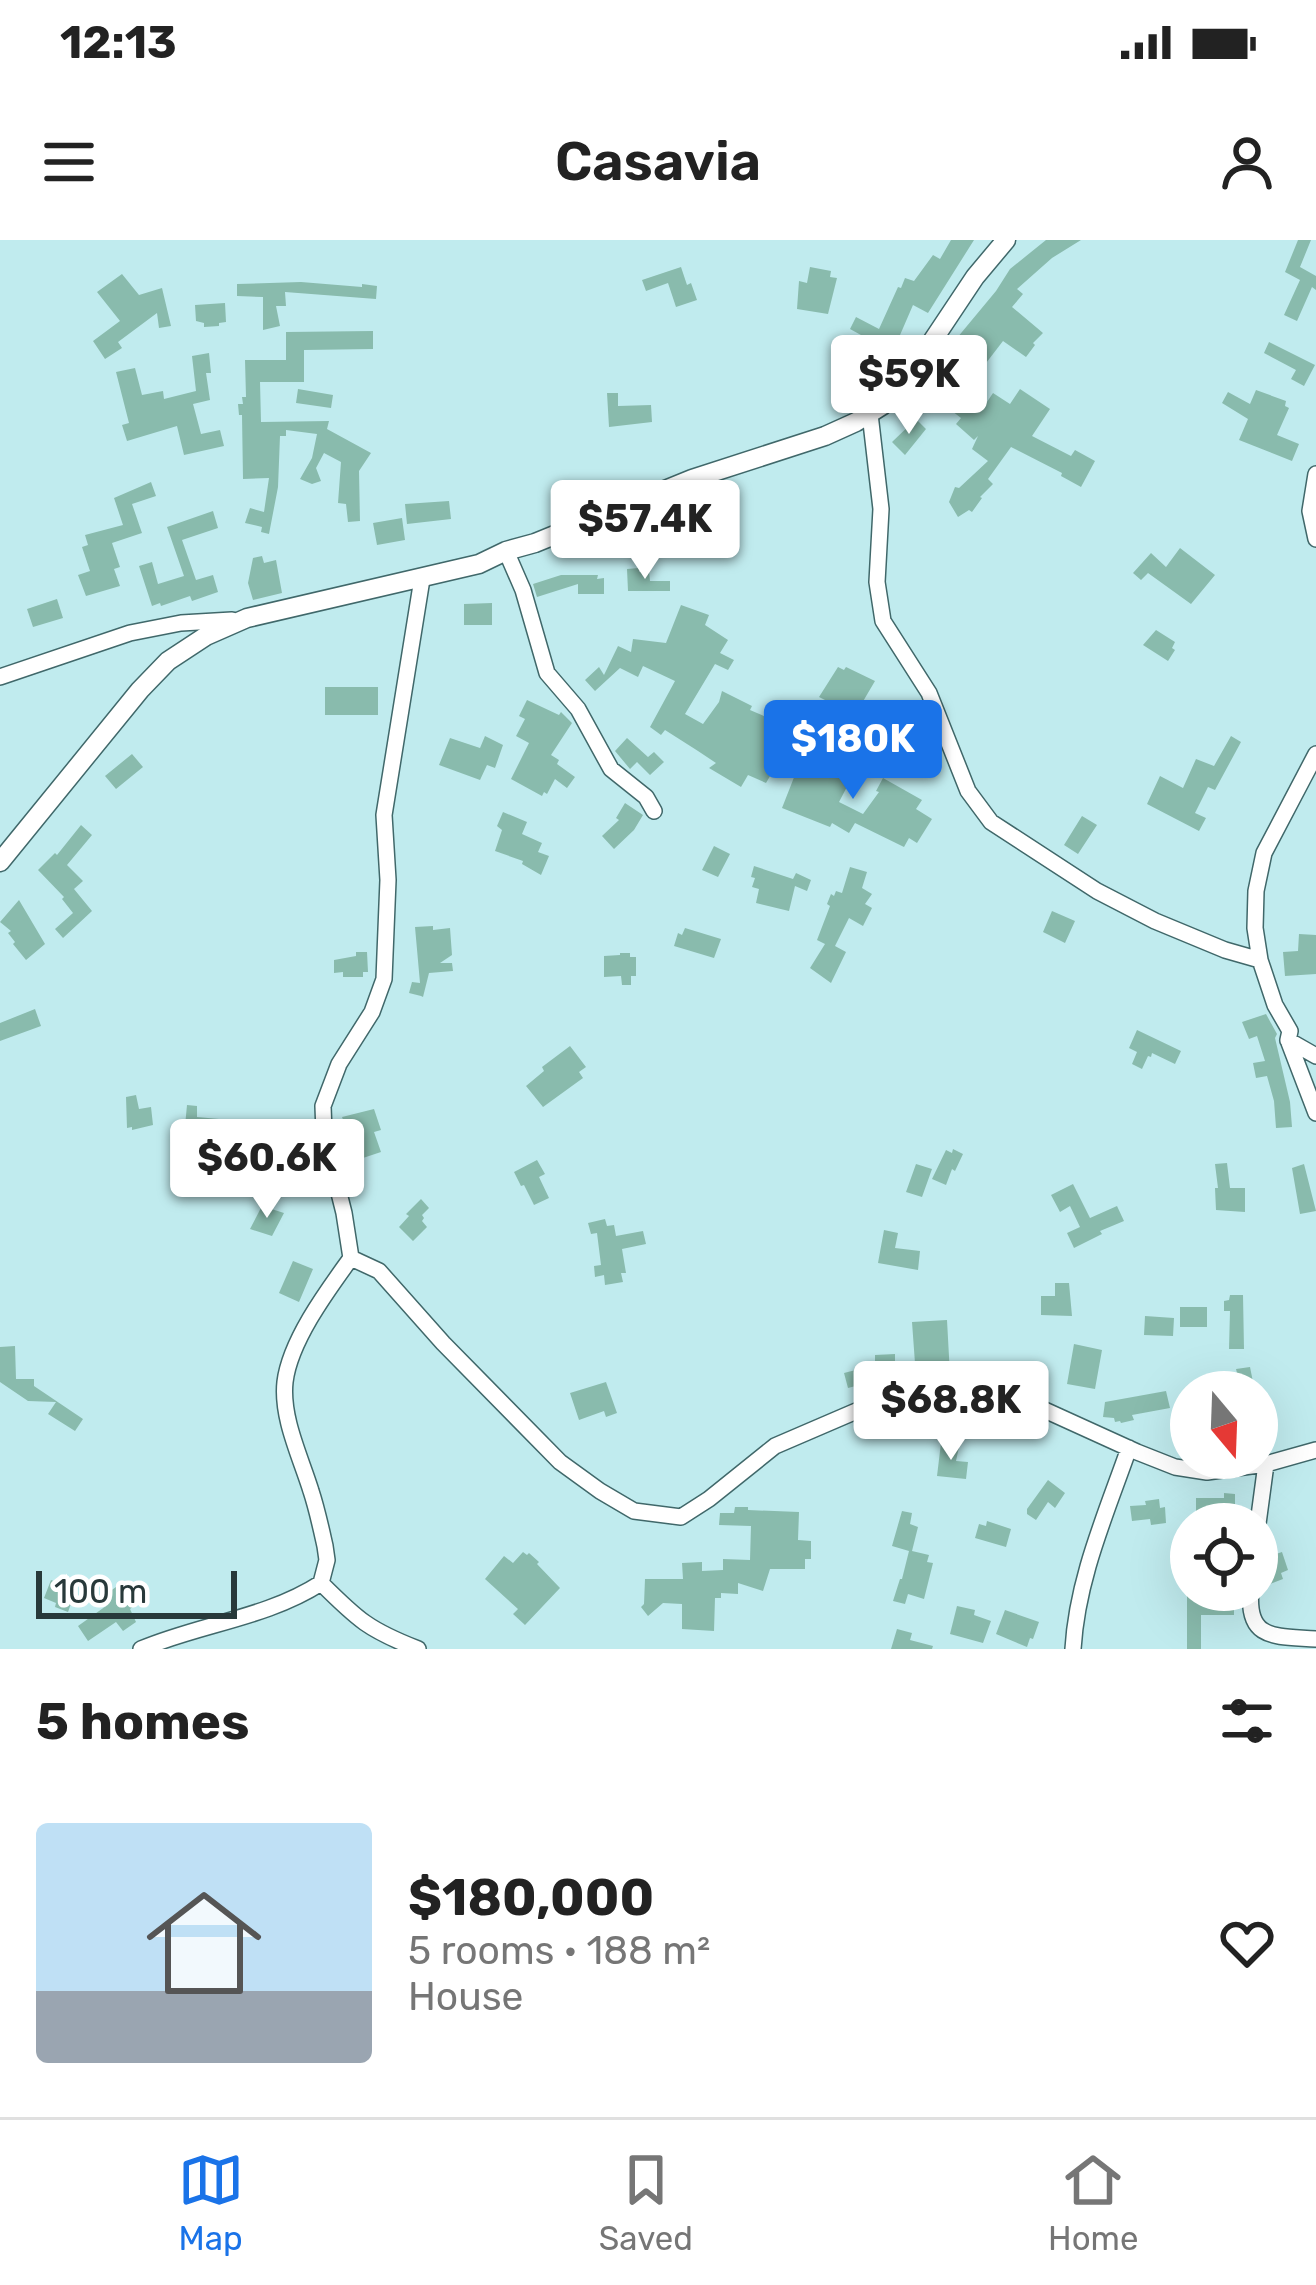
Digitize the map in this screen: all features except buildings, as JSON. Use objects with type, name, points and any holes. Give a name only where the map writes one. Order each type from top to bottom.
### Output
[{"type":"street","points":[[0,676],[130,633],[247,617],[479,564],[692,479],[825,436],[883,406],[1006,240]]},
{"type":"street","points":[[870,414],[881,509],[877,582],[883,621],[929,693],[979,808],[992,822],[1097,891],[1172,928],[1260,960]]},
{"type":"street","points":[[1316,474],[1310,511],[1316,538]]},
{"type":"street","points":[[506,551],[523,590],[547,673],[578,709],[611,769],[646,797],[654,811]]},
{"type":"street","points":[[141,1649],[281,1604],[321,1583],[326,1546],[294,1438],[285,1385],[299,1341],[351,1258],[324,1133],[323,1106],[339,1064],[372,1012],[384,979],[388,880],[384,815],[422,579]]},
{"type":"street","points":[[0,862],[168,661],[247,617]]},
{"type":"street","points":[[1316,754],[1264,853],[1255,928],[1260,960],[1290,1030],[1288,1040],[1316,1113]]},
{"type":"street","points":[[1288,1040],[1316,1056]]},
{"type":"street","points":[[351,1258],[379,1271],[560,1462],[634,1511],[681,1517],[775,1446],[875,1403],[937,1391],[984,1391],[1027,1402],[1170,1465]]},
{"type":"street","points":[[1073,1649],[1084,1579],[1130,1448]]},
{"type":"street","points":[[1278,1461],[1316,1450]]},
{"type":"street","points":[[321,1583],[358,1620],[418,1649]]},
{"type":"street","points":[[1251,1611],[1256,1626],[1266,1634],[1316,1639]]}]
